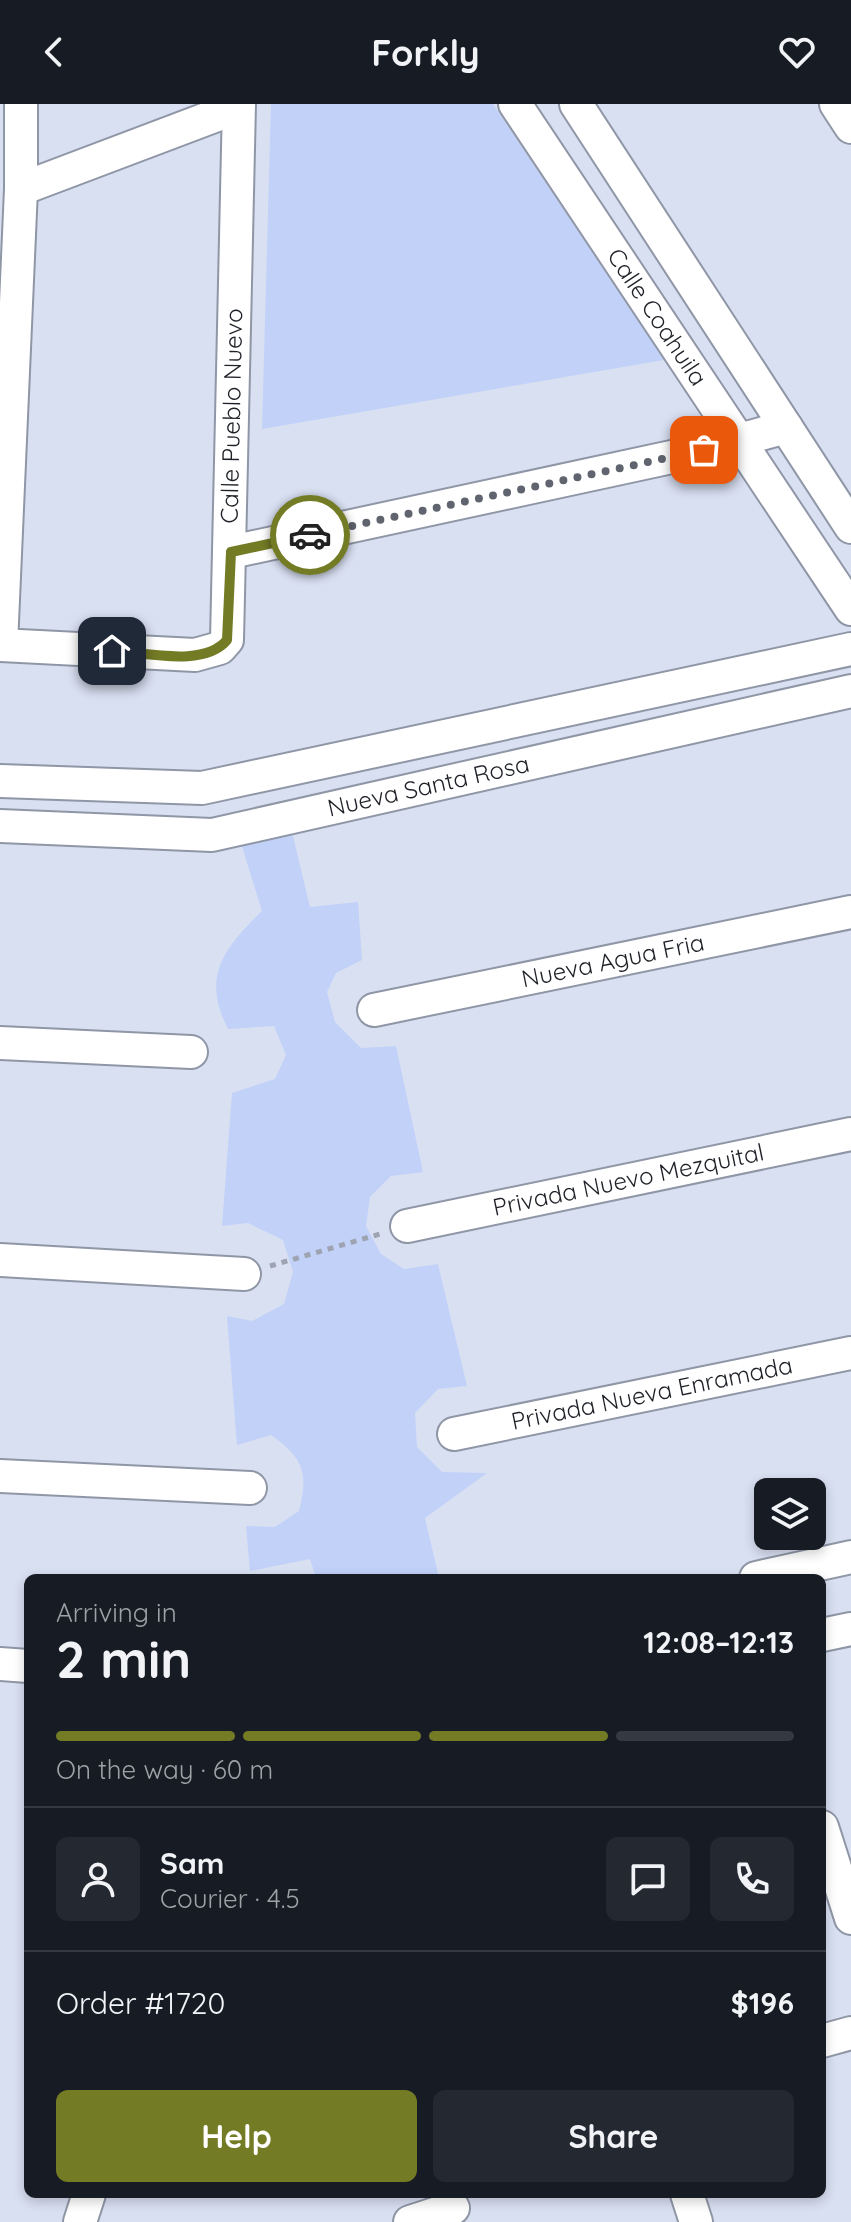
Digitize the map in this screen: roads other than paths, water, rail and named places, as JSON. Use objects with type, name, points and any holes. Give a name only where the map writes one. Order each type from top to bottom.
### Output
[{"type":"street","points":[[1,645],[21,189],[21,104]]},
{"type":"street","name":"Calle Coahuila","points":[[515,104],[736,441],[851,609]]},
{"type":"street","points":[[576,104],[851,527]]},
{"type":"street","points":[[836,104],[851,127]]},
{"type":"street","points":[[21,189],[238,106]]},
{"type":"street","name":"Calle Pueblo Nuevo","points":[[1,645],[195,655],[211,652],[227,640],[238,106]]},
{"type":"street","points":[[231,552],[736,441],[786,427]]},
{"type":"street","name":"Nueva Santa Rosa","points":[[0,781],[202,788],[851,649]]},
{"type":"street","name":"Nueva Santa Rosa","points":[[0,826],[212,835],[851,691]]},
{"type":"street","points":[[202,788],[212,835]]},
{"type":"street","name":"Nueva Agua Fria","points":[[374,1010],[851,912]]},
{"type":"street","points":[[0,1043],[191,1052]]},
{"type":"street","name":"Privada Nuevo Mezquital","points":[[407,1226],[851,1134]]},
{"type":"street","points":[[0,1260],[244,1274]]},
{"type":"street","name":"Privada Nueva Enramada","points":[[454,1434],[851,1353]]},
{"type":"street","points":[[0,1476],[250,1488]]},
{"type":"street","points":[[774,1574],[851,1557]]},
{"type":"street","points":[[826,1634],[851,1629]]},
{"type":"street","points":[[0,1664],[24,1666]]},
{"type":"street","points":[[826,1840],[851,1918]]},
{"type":"street","points":[[826,2040],[851,2033]]},
{"type":"street","points":[[80,2222],[88,2198]]},
{"type":"street","points":[[688,2198],[696,2222]]},
{"type":"street","points":[[410,2222],[453,2208]]}]
